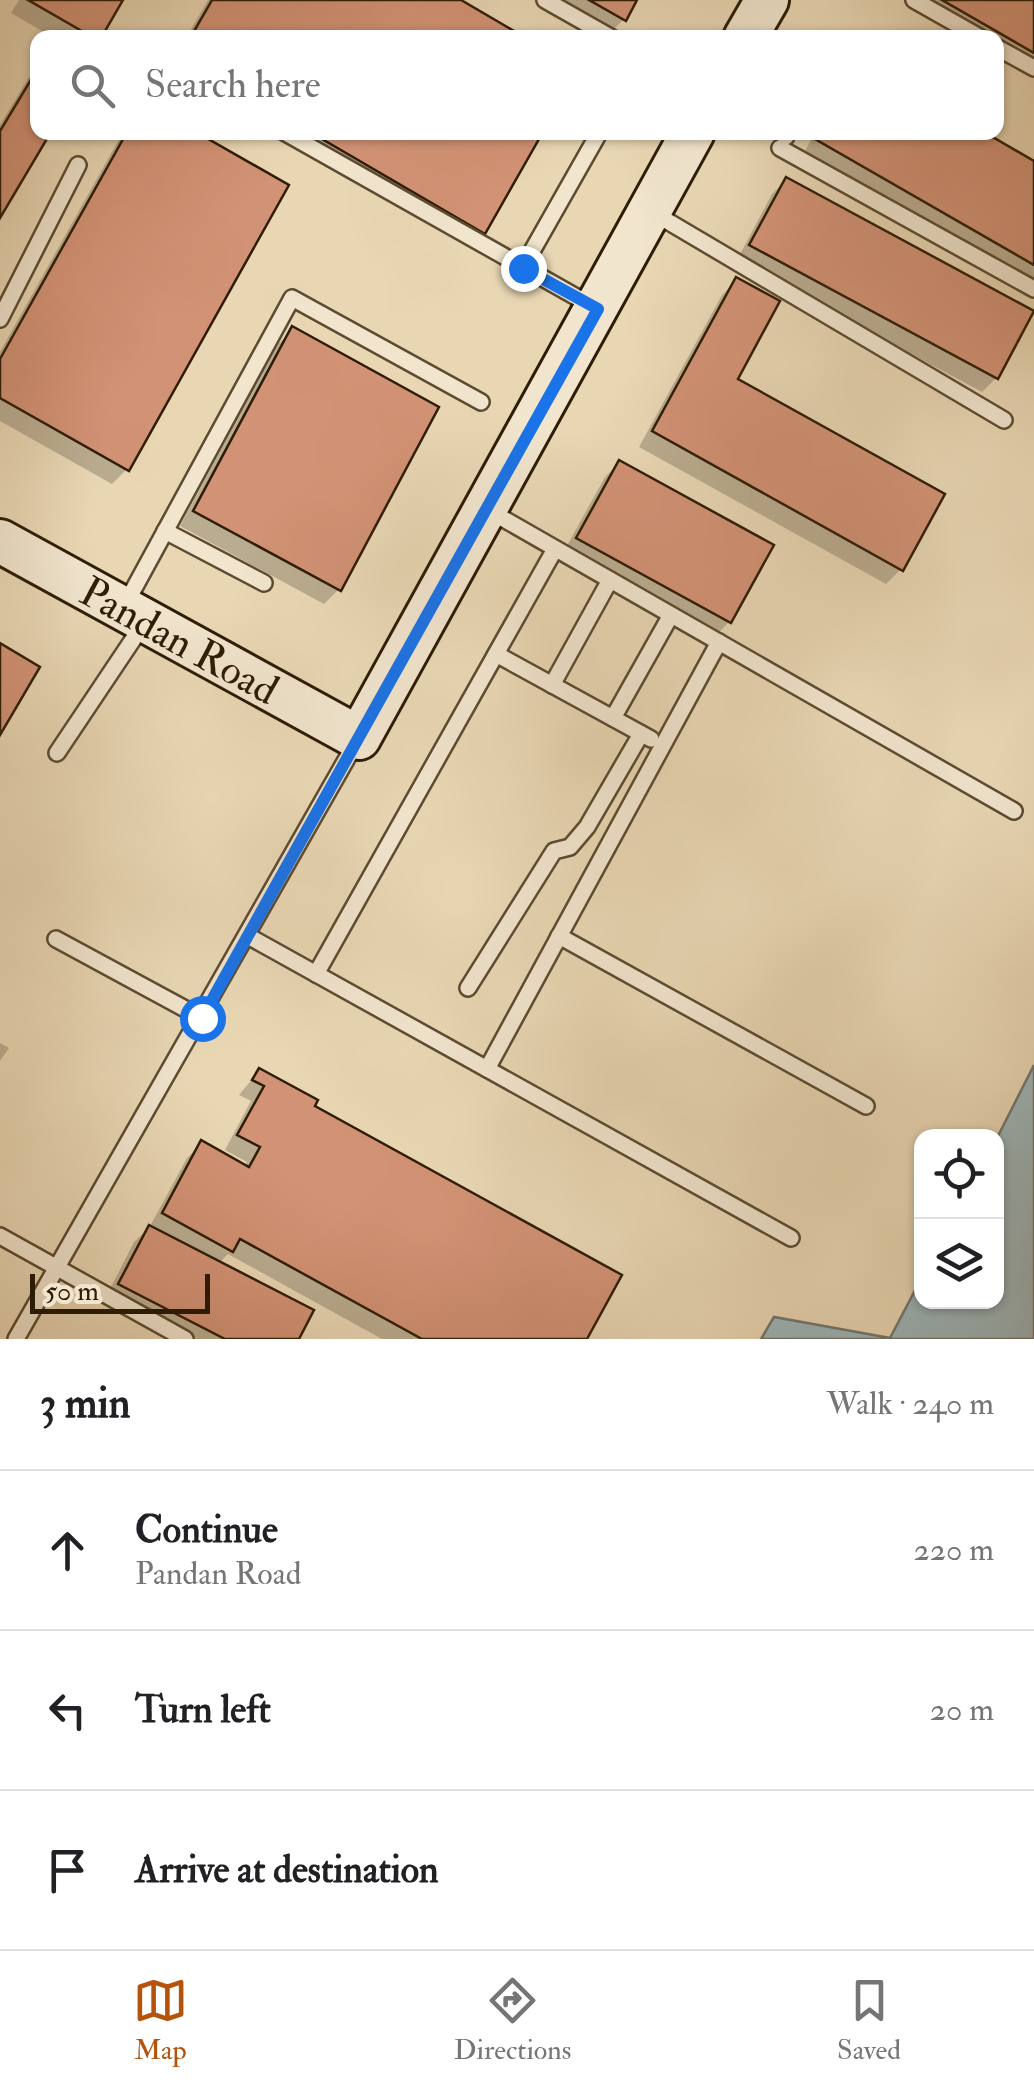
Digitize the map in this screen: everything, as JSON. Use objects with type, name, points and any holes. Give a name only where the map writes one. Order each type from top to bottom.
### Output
[{"type":"street","points":[[750,30],[767,0]]},
{"type":"street","points":[[359,738],[690,140]]},
{"type":"street","name":"Pandan Road","points":[[0,541],[359,738]]},
{"type":"lane","points":[[545,0],[598,30]]},
{"type":"lane","points":[[914,0],[966,30]]},
{"type":"lane","points":[[1004,51],[1034,68]]},
{"type":"lane","points":[[298,140],[598,309]]},
{"type":"lane","points":[[523,268],[595,140]]},
{"type":"lane","points":[[783,140],[1034,289]]},
{"type":"lane","points":[[0,319],[78,165]]},
{"type":"lane","points":[[652,212],[1004,420]]},
{"type":"lane","points":[[56,753],[134,614],[165,531],[292,298],[481,402]]},
{"type":"lane","points":[[486,508],[1014,810]]},
{"type":"lane","points":[[165,531],[264,583]]},
{"type":"lane","points":[[316,974],[555,549]]},
{"type":"lane","points":[[552,685],[610,580]]},
{"type":"lane","points":[[613,718],[671,615]]},
{"type":"lane","points":[[487,1069],[719,642]]},
{"type":"lane","points":[[496,654],[663,746]]},
{"type":"lane","points":[[468,988],[554,851],[570,847],[587,827],[642,734]]},
{"type":"lane","points":[[16,1339],[359,738]]},
{"type":"lane","points":[[248,936],[790,1238]]},
{"type":"lane","points":[[559,936],[866,1106]]},
{"type":"lane","points":[[56,938],[202,1018]]},
{"type":"lane","points":[[0,1236],[186,1339]]},
{"type":"water","points":[[1034,1065],[1034,1339],[761,1339],[774,1317],[890,1338],[914,1292],[914,1309],[1004,1309],[1002,1129]]},
{"type":"building","points":[[28,0],[123,0],[106,30],[80,30]]},
{"type":"building","points":[[212,0],[461,0],[512,30],[195,30]]},
{"type":"building","points":[[589,0],[637,0],[626,21]]},
{"type":"building","points":[[942,0],[1034,0],[1034,53],[1004,36],[1004,30],[994,30]]},
{"type":"building","points":[[30,81],[30,140],[46,140],[0,218],[0,131]]},
{"type":"building","points":[[123,140],[210,140],[289,185],[129,471],[0,398],[0,359]]},
{"type":"building","points":[[324,140],[538,140],[485,234]]},
{"type":"building","points":[[817,140],[998,140],[1034,161],[1034,265]]},
{"type":"building","points":[[786,177],[1034,311],[998,379],[749,245]]},
{"type":"building","points":[[736,277],[780,301],[738,379],[945,494],[903,571],[652,431]]},
{"type":"building","points":[[292,326],[439,407],[341,591],[193,511]]},
{"type":"building","points":[[619,460],[774,545],[731,623],[576,538]]},
{"type":"building","points":[[0,643],[40,667],[0,735]]},
{"type":"building","points":[[259,1068],[318,1100],[315,1106],[622,1275],[587,1339],[422,1339],[240,1239],[233,1252],[162,1213],[201,1140],[249,1167],[260,1147],[237,1135],[264,1086],[252,1080]]},
{"type":"building","points":[[149,1225],[314,1310],[299,1339],[225,1339],[118,1284]]},
{"type":"route","points":[[202,1018],[598,309],[523,268]]}]
